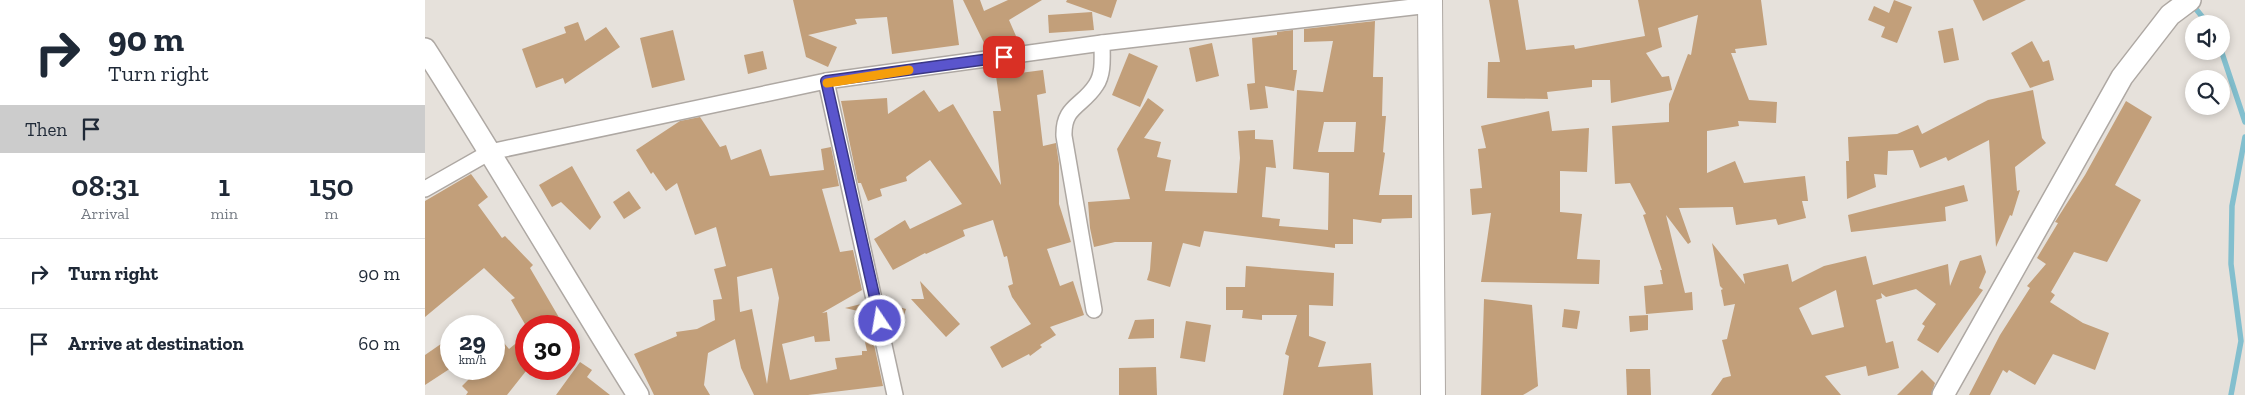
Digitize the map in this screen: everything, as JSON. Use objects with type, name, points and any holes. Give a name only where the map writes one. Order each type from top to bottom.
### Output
[{"type":"main road","points":[[1943,395],[2123,77],[2170,15],[2190,0]]},
{"type":"main road","points":[[1430,2],[1433,395]]},
{"type":"main road","points":[[425,49],[491,152],[562,274],[638,395]]},
{"type":"street","points":[[425,189],[491,152],[826,81],[1102,43],[1430,2]]},
{"type":"street","points":[[1094,310],[1064,136],[1064,122],[1069,112],[1096,85],[1102,67],[1102,43]]},
{"type":"street","points":[[826,81],[895,395]]},
{"type":"building","points":[[793,0],[953,0],[959,45],[892,54],[887,17],[855,19],[857,24],[808,35],[837,47],[828,67],[806,57]]},
{"type":"building","points":[[963,0],[980,0],[984,11],[1008,0],[1042,0],[1009,20],[1016,36],[987,49]]},
{"type":"building","points":[[1067,0],[1117,0],[1111,18],[1066,2]]},
{"type":"building","points":[[1489,0],[1518,0],[1526,50],[1574,45],[1575,49],[1645,36],[1638,0],[1761,0],[1767,45],[1735,49],[1736,53],[1731,53],[1749,100],[1777,102],[1776,123],[1738,121],[1739,126],[1707,131],[1707,173],[1735,161],[1744,183],[1805,176],[1808,201],[1802,201],[1806,218],[1778,225],[1776,219],[1736,225],[1733,207],[1679,208],[1691,242],[1688,244],[1666,215],[1685,293],[1692,292],[1693,310],[1646,314],[1644,286],[1663,284],[1660,270],[1662,270],[1643,215],[1646,214],[1630,183],[1615,184],[1612,126],[1669,122],[1669,104],[1688,54],[1691,55],[1698,15],[1658,28],[1662,47],[1646,53],[1662,77],[1669,76],[1672,90],[1611,103],[1610,80],[1592,80],[1592,87],[1547,92],[1548,99],[1487,98],[1488,62],[1500,62]]},
{"type":"building","points":[[1894,0],[1912,7],[1897,43],[1881,37],[1885,27],[1868,20],[1874,6],[1889,13]]},
{"type":"building","points":[[1973,0],[2026,0],[1983,21]]},
{"type":"building","points":[[1092,12],[1094,30],[1049,33],[1048,15]]},
{"type":"building","points":[[1375,21],[1373,77],[1383,77],[1382,116],[1386,116],[1383,152],[1385,153],[1379,195],[1412,195],[1412,218],[1382,219],[1381,223],[1353,219],[1353,244],[1335,244],[1335,248],[1204,231],[1200,247],[1183,243],[1170,287],[1147,280],[1150,270],[1152,242],[1115,242],[1094,247],[1088,202],[1130,199],[1117,149],[1148,98],[1164,110],[1144,138],[1161,142],[1157,157],[1171,160],[1165,191],[1237,193],[1240,158],[1238,131],[1255,130],[1255,139],[1273,140],[1276,168],[1266,167],[1262,217],[1280,219],[1279,226],[1328,230],[1329,173],[1293,169],[1297,90],[1323,92],[1333,41],[1304,42],[1304,29]],"holes":[[[1324,122],[1356,122],[1354,152],[1318,152]]]},
{"type":"building","points":[[578,22],[585,41],[606,27],[620,47],[565,84],[563,78],[536,88],[522,49],[566,33],[564,27]]},
{"type":"building","points":[[1953,28],[1959,60],[1944,63],[1938,31]]},
{"type":"building","points":[[673,30],[685,80],[652,88],[640,38]]},
{"type":"building","points":[[1293,30],[1293,70],[1297,70],[1294,91],[1265,86],[1268,108],[1250,110],[1247,84],[1255,83],[1252,38],[1277,35],[1277,32]]},
{"type":"building","points":[[2032,41],[2043,62],[2049,60],[2054,80],[2030,88],[2011,53]]},
{"type":"building","points":[[1212,43],[1219,76],[1196,82],[1189,48]]},
{"type":"building","points":[[763,51],[767,69],[748,74],[744,55]]},
{"type":"building","points":[[1129,53],[1158,66],[1140,107],[1112,95]]},
{"type":"building","points":[[1043,70],[1046,93],[1037,95],[1043,146],[1056,143],[1059,164],[1059,204],[1071,242],[1047,249],[1060,286],[1073,281],[1084,315],[1050,327],[1056,335],[1040,345],[1042,347],[1030,356],[1029,354],[1002,368],[990,347],[1031,324],[1012,297],[1008,286],[1013,284],[1007,256],[1004,257],[993,220],[963,230],[965,236],[925,253],[893,270],[874,239],[905,220],[910,229],[962,204],[930,160],[906,177],[907,181],[880,189],[882,196],[868,201],[861,183],[858,183],[841,101],[887,98],[888,114],[924,90],[939,112],[953,104],[1001,185],[993,111],[1001,111],[996,76]]},
{"type":"building","points":[[2033,90],[2042,138],[2046,143],[2015,167],[2017,191],[2020,190],[2012,216],[2010,215],[1996,247],[1989,140],[1948,161],[1946,157],[1920,168],[1913,150],[1888,151],[1887,175],[1874,174],[1876,187],[1847,199],[1846,161],[1849,161],[1848,137],[1897,134],[1918,125],[1922,134],[1988,100]]},
{"type":"building","points":[[2126,101],[2152,117],[2115,185],[2141,200],[2107,262],[2074,252],[2051,292],[2055,295],[2050,302],[2083,323],[2109,333],[2095,370],[2053,354],[2035,385],[2009,370],[2007,373],[2003,370],[1990,395],[1969,395],[2000,335],[2030,288],[2027,286],[2046,264],[2037,258],[2058,223],[2055,222],[2085,175]]},
{"type":"building","points":[[1549,111],[1552,131],[1589,128],[1587,172],[1560,171],[1560,212],[1582,214],[1577,259],[1600,260],[1599,284],[1481,282],[1491,213],[1472,215],[1470,189],[1482,188],[1478,149],[1486,148],[1481,126]]},
{"type":"building","points":[[700,117],[720,147],[726,145],[731,160],[761,149],[770,176],[824,170],[821,149],[831,147],[839,186],[822,189],[840,252],[853,250],[862,290],[822,313],[827,312],[830,341],[815,342],[814,336],[782,344],[790,380],[837,369],[835,358],[862,355],[862,351],[867,351],[858,311],[845,308],[865,303],[883,386],[808,395],[754,395],[741,368],[735,339],[708,353],[704,385],[710,395],[654,395],[634,354],[677,336],[676,332],[697,329],[715,320],[713,300],[722,299],[714,269],[726,266],[716,227],[695,235],[677,183],[666,191],[653,172],[651,174],[636,150],[680,121]],"holes":[[[772,268],[779,298],[767,384],[752,309],[740,312],[737,277]]]},
{"type":"building","points":[[572,166],[601,217],[590,230],[561,202],[552,207],[539,185]]},
{"type":"building","points":[[471,174],[488,197],[478,205],[502,238],[505,236],[533,265],[530,268],[558,315],[520,315],[511,300],[515,298],[484,268],[425,317],[425,201]]},
{"type":"building","points":[[1964,185],[1968,201],[1945,207],[1946,221],[1851,232],[1848,215]]},
{"type":"building","points":[[629,191],[641,208],[624,219],[613,202]]},
{"type":"building","points":[[1712,243],[1745,284],[1743,274],[1788,264],[1792,282],[1824,266],[1866,256],[1873,285],[1948,264],[1950,286],[1960,261],[1981,255],[1986,272],[1979,288],[1983,290],[1938,353],[1917,340],[1925,326],[1922,324],[1936,304],[1916,289],[1886,297],[1881,293],[1882,298],[1876,300],[1886,343],[1893,341],[1899,368],[1868,376],[1866,366],[1825,376],[1841,395],[1711,395],[1723,378],[1731,376],[1722,340],[1727,339],[1735,304],[1724,306],[1721,290],[1723,289],[1720,286]],"holes":[[[1836,290],[1844,327],[1812,335],[1799,308]]]},
{"type":"building","points":[[1246,266],[1334,273],[1333,306],[1309,305],[1309,336],[1326,342],[1318,367],[1371,363],[1373,395],[1283,395],[1289,356],[1285,354],[1297,315],[1262,315],[1262,320],[1242,318],[1243,310],[1226,310],[1226,287],[1245,287]]},
{"type":"building","points":[[920,281],[960,324],[946,337],[911,299],[924,299]]},
{"type":"building","points":[[1484,299],[1532,305],[1538,386],[1523,395],[1481,395]]},
{"type":"building","points":[[884,303],[906,309],[901,324],[888,320]]},
{"type":"building","points":[[1564,309],[1580,311],[1577,329],[1562,327]]},
{"type":"building","points":[[1648,315],[1648,330],[1630,332],[1629,316]]},
{"type":"building","points":[[1154,319],[1154,338],[1128,339],[1135,320]]},
{"type":"building","points":[[1186,321],[1211,325],[1205,362],[1180,358]]},
{"type":"building","points":[[505,344],[509,349],[515,344],[515,380],[519,380],[507,395],[466,395],[468,392],[462,386],[468,380],[505,380]]},
{"type":"building","points":[[440,345],[440,375],[425,385],[425,355]]},
{"type":"building","points":[[580,362],[592,370],[587,377],[610,395],[556,395],[567,380],[580,380]]},
{"type":"building","points":[[1156,367],[1157,395],[1119,395],[1119,368]]},
{"type":"building","points":[[1626,369],[1650,369],[1651,395],[1627,395]]},
{"type":"building","points":[[1922,370],[1935,383],[1931,395],[1897,395]]},
{"type":"waterway","points":[[2192,4],[2201,15]]},
{"type":"waterway","points":[[2224,60],[2245,122]]},
{"type":"waterway","points":[[2231,395],[2241,341],[2231,264],[2232,206],[2245,137]]},
{"type":"slow traffic","points":[[827,83],[826,81],[909,70]]},
{"type":"route","points":[[880,321],[826,81],[1004,57]]}]
